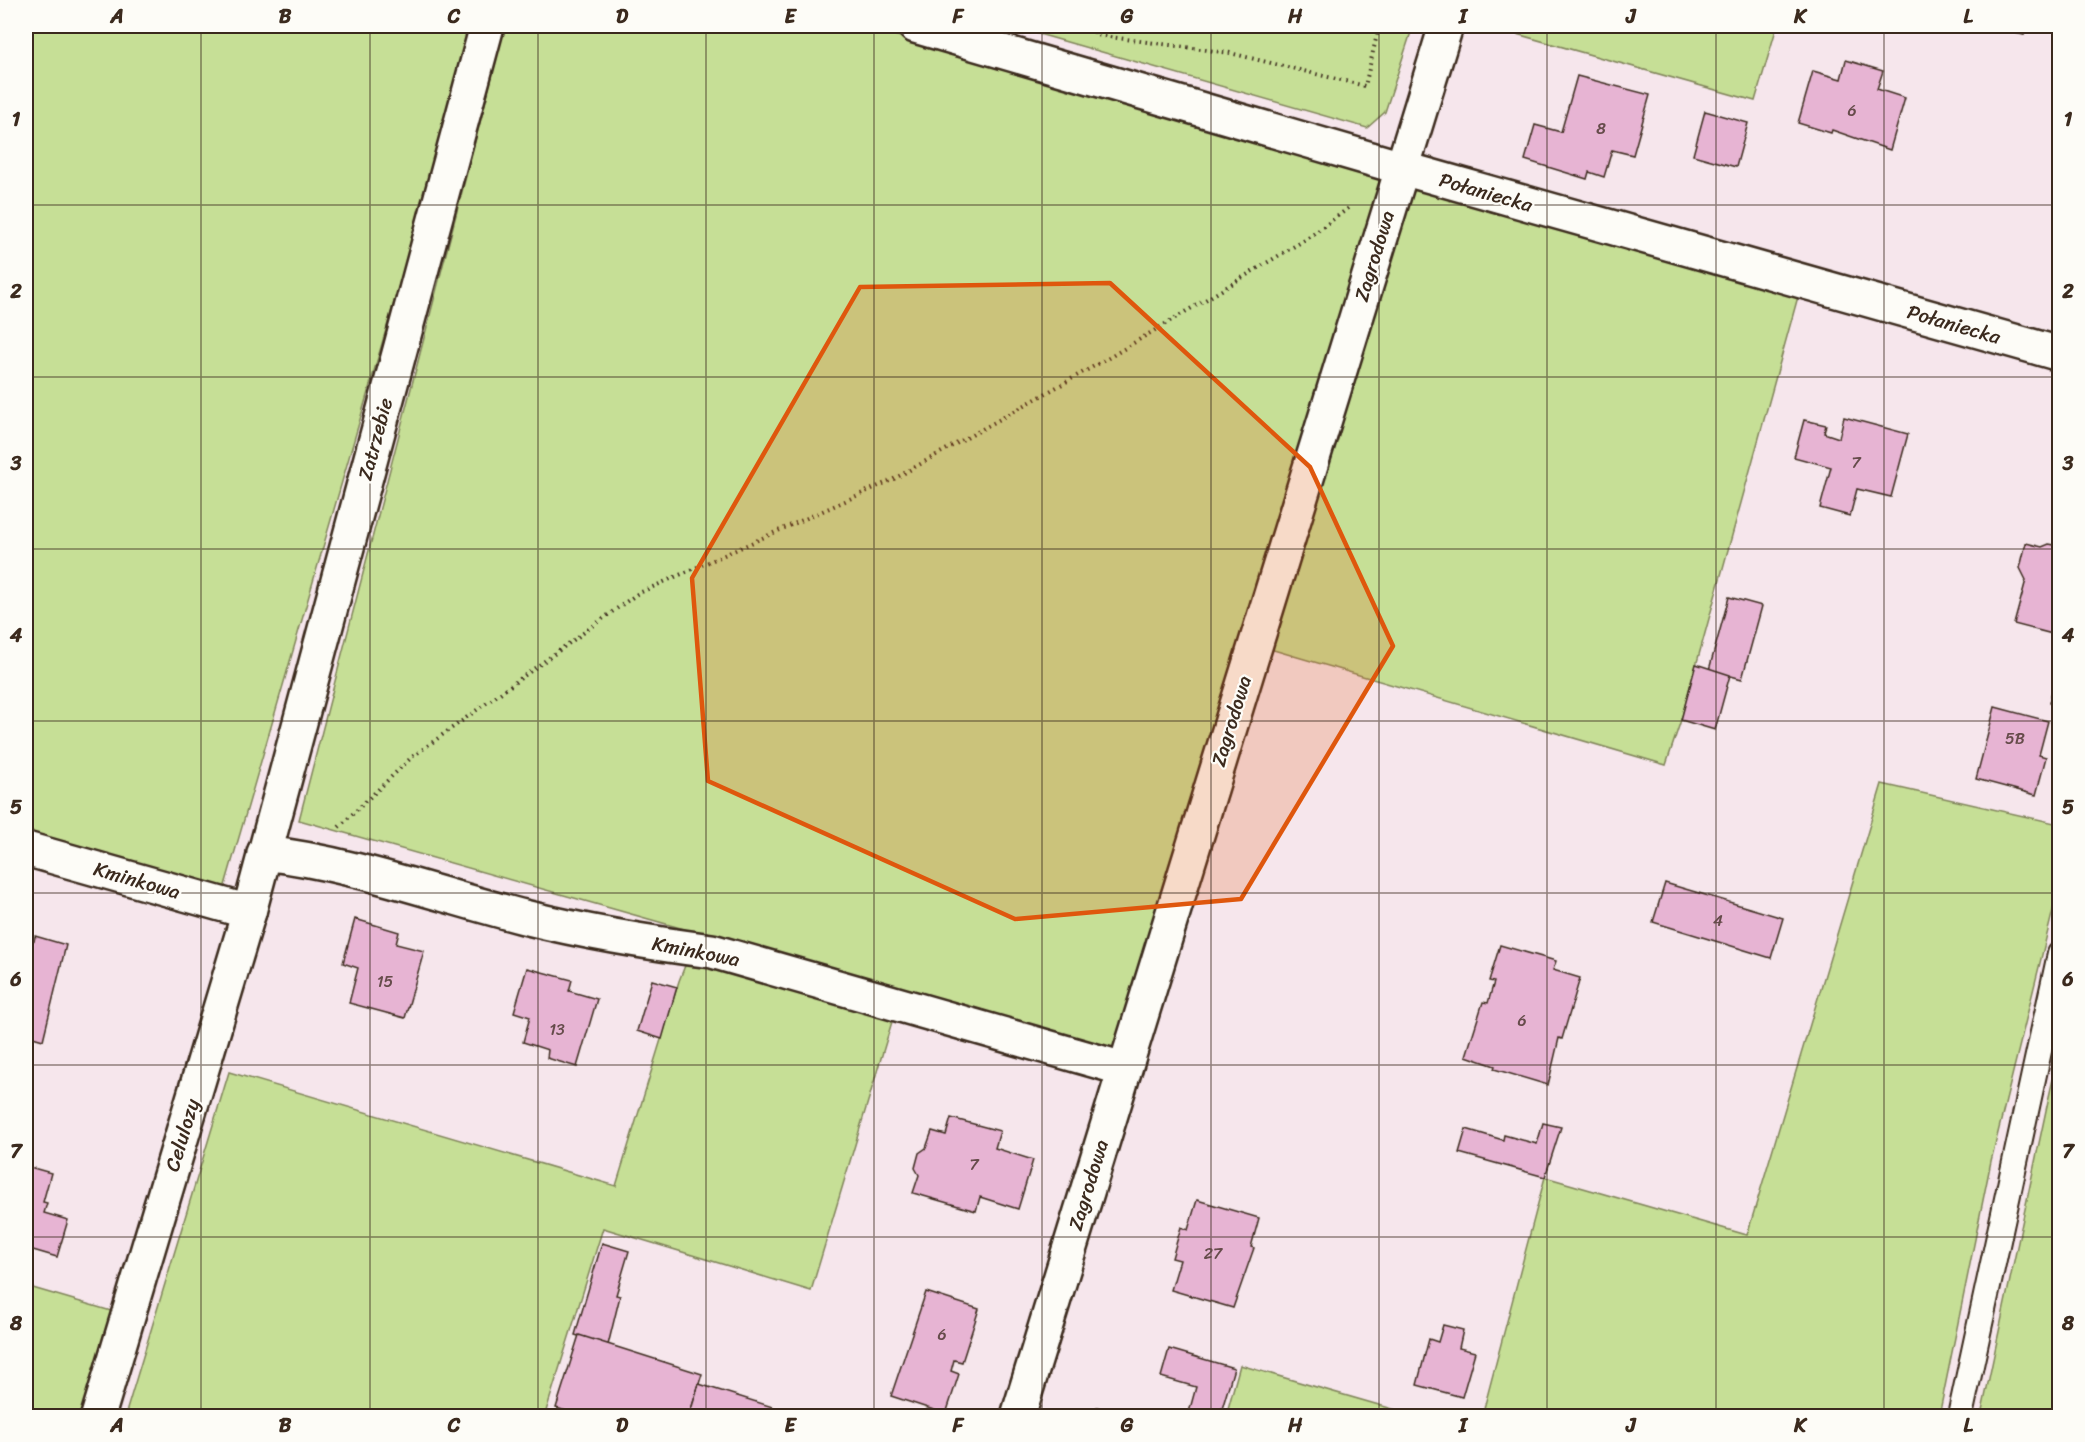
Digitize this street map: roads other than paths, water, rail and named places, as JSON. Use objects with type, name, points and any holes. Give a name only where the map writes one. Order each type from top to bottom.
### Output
[{"type":"street","name":"Zatrzebie","points":[[264,853],[487,26]]},
{"type":"street","name":"Połaniecka","points":[[915,26],[1402,168],[2060,354]]},
{"type":"street","name":"Zagrodowa","points":[[1018,1416],[1446,26]]},
{"type":"street","name":"Kminkowa","points":[[26,849],[249,912]]},
{"type":"street","name":"Kminkowa","points":[[264,853],[307,858],[526,918],[661,945],[712,951],[1124,1069]]},
{"type":"street","name":"Celulozy","points":[[98,1416],[249,912],[264,853]]},
{"type":"lane","points":[[1960,1416],[2060,954]]}]
